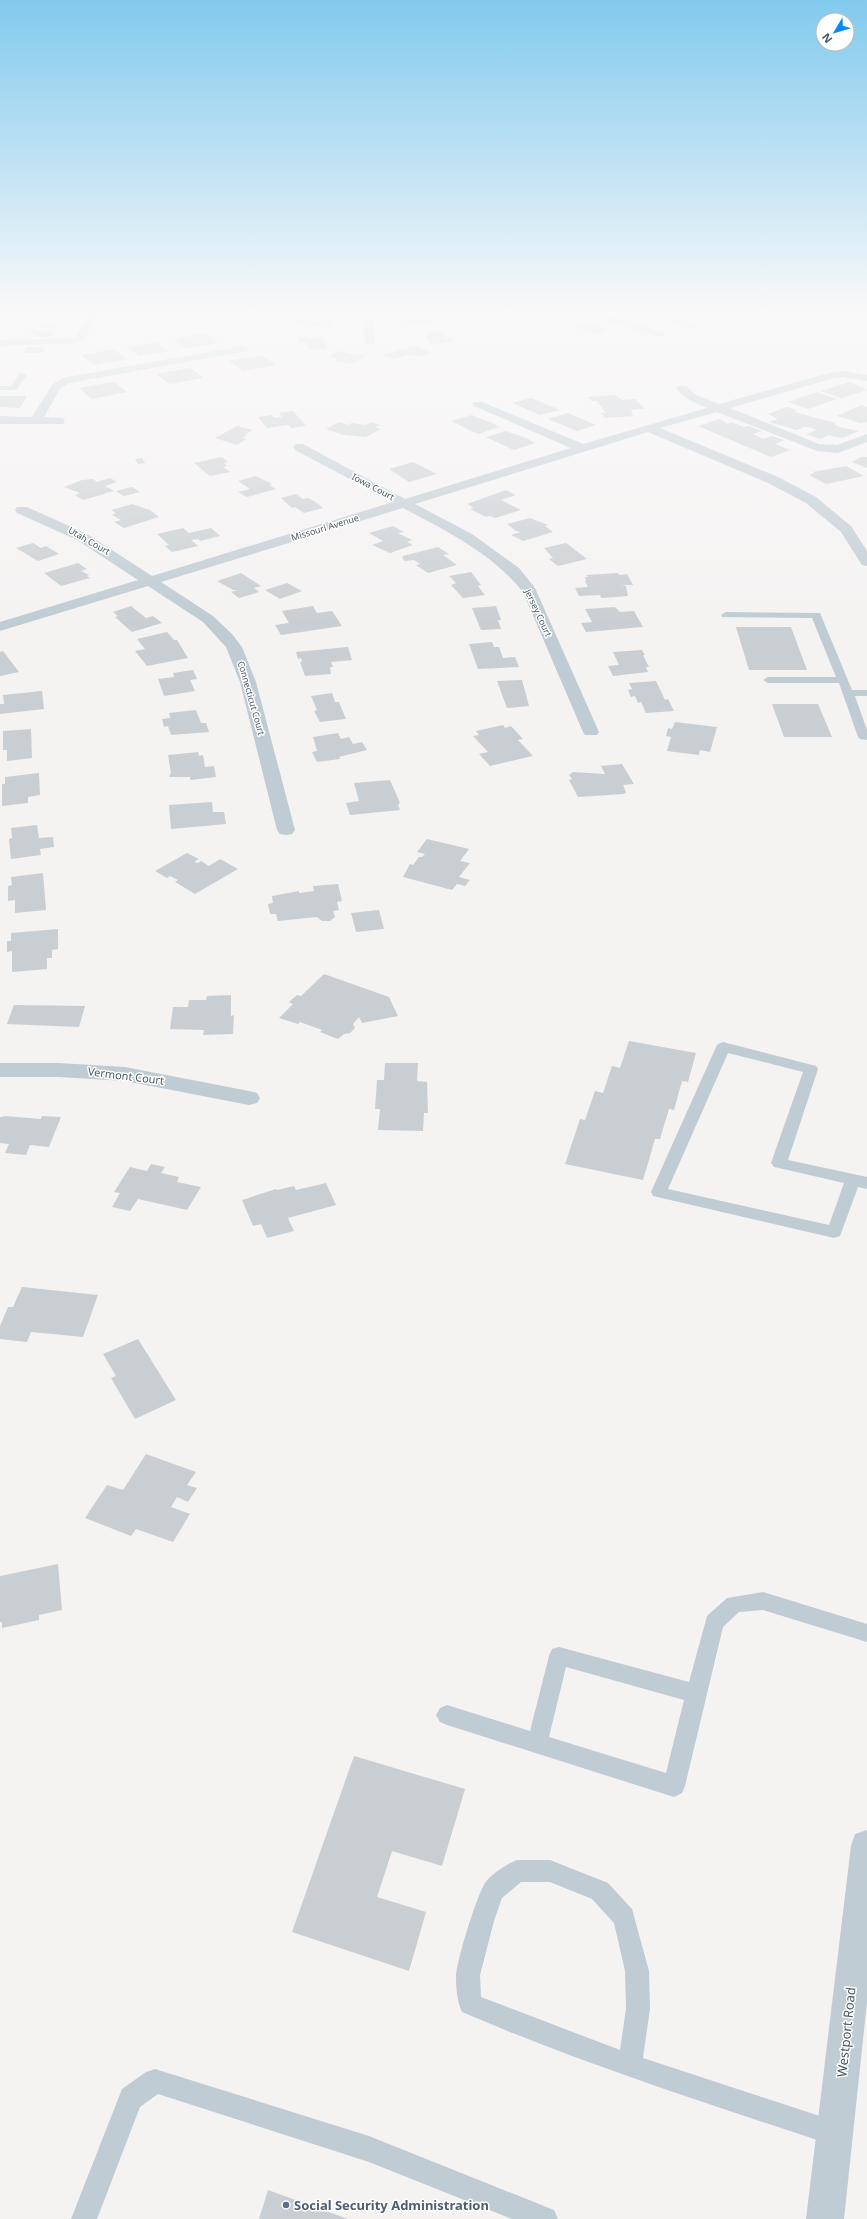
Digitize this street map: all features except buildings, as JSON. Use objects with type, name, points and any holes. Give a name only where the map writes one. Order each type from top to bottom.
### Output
[{"type":"street","points":[[36,420],[38,417]]},
{"type":"street","points":[[508,417],[582,448]]},
{"type":"street","name":"Missouri Avenue","points":[[0,627],[582,448],[690,417]]},
{"type":"street","points":[[742,417],[828,450],[847,447],[867,438]]},
{"type":"street","points":[[0,420],[58,421]]},
{"type":"street","points":[[649,428],[773,480],[811,500],[846,529],[867,562]]},
{"type":"street","name":"Iowa Court","points":[[299,447],[404,504]]},
{"type":"street","name":"Jersey Court","points":[[404,504],[467,537],[514,571],[530,591],[591,732]]},
{"type":"street","name":"Utah Court","points":[[22,510],[82,537],[151,581]]},
{"type":"street","name":"Connecticut Court","points":[[151,581],[208,620],[227,637],[234,647],[248,682],[286,830]]},
{"type":"street","name":"Vermont Court","points":[[0,1070],[59,1070],[125,1074],[249,1098]]},
{"type":"street","name":"Westport Road","points":[[825,2219],[867,1846]]},
{"type":"lane","points":[[726,615],[816,615],[843,680],[864,737]]},
{"type":"lane","points":[[768,680],[843,680]]},
{"type":"lane","points":[[848,693],[867,692]]},
{"type":"lane","points":[[723,1047],[811,1069],[779,1163],[860,1181],[834,1232],[659,1192],[723,1047]]},
{"type":"lane","points":[[447,1715],[674,1786],[714,1622],[734,1604],[763,1601],[867,1633]]},
{"type":"lane","points":[[537,1743],[559,1656],[696,1694]]},
{"type":"lane","points":[[630,2064],[638,2008],[637,1971],[624,1917],[600,1891],[550,1871],[517,1871],[494,1890],[482,1921],[468,1975],[470,2004],[511,2022],[630,2064],[835,2133]]},
{"type":"lane","points":[[84,2219],[131,2098],[155,2081],[369,2149],[545,2219]]},
{"type":"place","name":"Social Security Administration","points":[[286,2205]]}]
